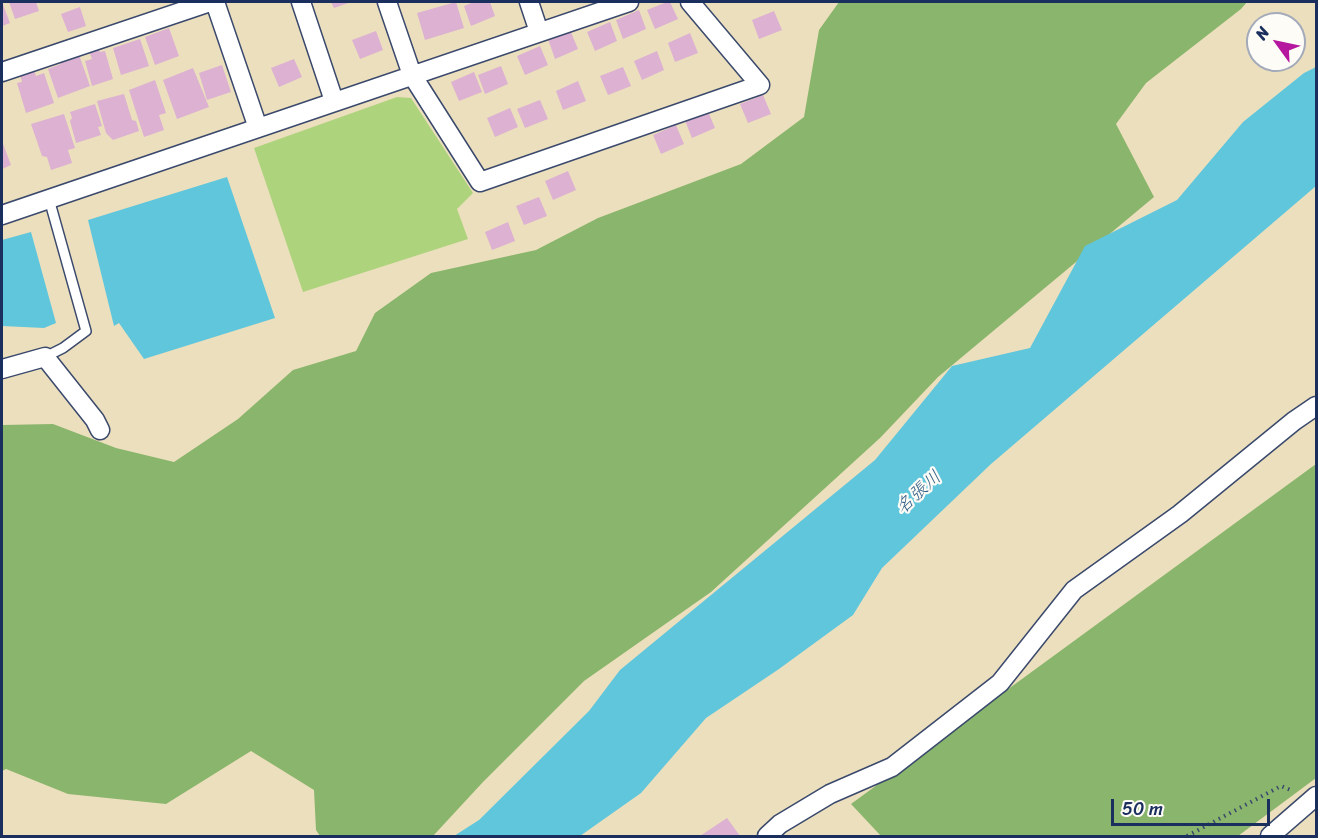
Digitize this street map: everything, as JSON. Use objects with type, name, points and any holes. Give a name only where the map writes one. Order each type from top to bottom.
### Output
[{"type":"street","points":[[2,72],[210,2]]},
{"type":"street","points":[[215,2],[258,128]]},
{"type":"street","points":[[301,2],[334,102]]},
{"type":"street","points":[[387,2],[412,75],[480,182],[760,85],[690,2]]},
{"type":"street","points":[[529,2],[539,32]]},
{"type":"street","points":[[2,215],[629,2]]},
{"type":"street","points":[[2,369],[45,357],[95,420],[99,430]]},
{"type":"street","points":[[767,837],[780,824],[830,794],[892,766],[1000,684],[1074,590],[1180,514],[1294,421],[1317,406]]},
{"type":"street","points":[[1270,837],[1315,797]]},
{"type":"lane","points":[[45,357],[63,348],[86,331],[49,199]]},
{"type":"path","points":[[1187,837],[1281,786],[1315,797]]},
{"type":"green space","points":[[839,2],[1247,2],[1146,83],[1116,124],[1154,197],[938,377],[880,438],[711,592],[584,681],[483,782],[433,836],[320,836],[316,830],[314,790],[251,751],[166,804],[68,794],[6,769],[2,771],[2,425],[53,424],[116,448],[174,462],[238,419],[293,370],[356,351],[375,313],[431,273],[536,250],[598,218],[741,164],[804,117],[819,30]]},
{"type":"green space","points":[[397,97],[411,98],[473,193],[457,209],[468,239],[303,292],[254,148]]},
{"type":"green space","points":[[1316,464],[1316,778],[1238,836],[881,836],[851,804]]},
{"type":"water","name":"名張川","points":[[1316,67],[1316,186],[991,464],[882,568],[853,615],[706,718],[641,793],[580,836],[454,836],[479,820],[589,711],[620,670],[875,460],[952,366],[1030,348],[1085,246],[1177,200],[1243,122],[1306,72]]},
{"type":"water","points":[[227,177],[275,318],[144,359],[119,323],[114,326],[88,220]]},
{"type":"water","points":[[31,232],[56,323],[44,328],[2,326],[2,240]]},
{"type":"building","points":[[2,2],[10,23],[2,26]]},
{"type":"building","points":[[9,2],[36,2],[39,11],[15,19]]},
{"type":"building","points":[[331,2],[351,2],[334,8]]},
{"type":"building","points":[[456,2],[464,28],[425,40],[417,13]]},
{"type":"building","points":[[474,2],[490,2],[495,16],[471,26],[464,6]]},
{"type":"building","points":[[670,2],[678,19],[655,29],[647,10]]},
{"type":"building","points":[[80,7],[86,26],[68,32],[61,14]]},
{"type":"building","points":[[639,10],[646,29],[623,39],[616,20]]},
{"type":"building","points":[[774,11],[782,30],[759,39],[752,20]]},
{"type":"building","points":[[610,22],[617,41],[595,51],[587,32]]},
{"type":"building","points":[[169,28],[179,56],[155,65],[145,37]]},
{"type":"building","points":[[570,30],[578,49],[555,59],[548,39]]},
{"type":"building","points":[[376,31],[383,50],[360,59],[352,40]]},
{"type":"building","points":[[690,33],[698,53],[675,62],[668,43]]},
{"type":"building","points":[[140,39],[149,66],[121,75],[113,48]]},
{"type":"building","points":[[540,46],[548,65],[525,75],[517,56]]},
{"type":"building","points":[[98,48],[100,52],[105,51],[113,79],[92,86],[85,61],[92,59],[89,51]]},
{"type":"building","points":[[77,49],[90,86],[58,98],[48,69],[61,64],[58,56]]},
{"type":"building","points":[[657,51],[664,70],[642,80],[634,61]]},
{"type":"building","points":[[294,59],[302,77],[279,87],[271,68]]},
{"type":"building","points":[[222,65],[231,92],[207,100],[199,73]]},
{"type":"building","points":[[501,66],[508,84],[485,94],[478,75]]},
{"type":"building","points":[[33,67],[36,76],[44,73],[54,103],[26,113],[17,83],[22,82],[19,71]]},
{"type":"building","points":[[623,67],[631,86],[608,95],[600,76]]},
{"type":"building","points":[[193,68],[209,107],[177,119],[163,80]]},
{"type":"building","points":[[474,72],[482,92],[459,101],[451,82]]},
{"type":"building","points":[[155,80],[166,113],[159,115],[164,130],[144,137],[129,90]]},
{"type":"building","points":[[578,81],[586,101],[563,110],[556,91]]},
{"type":"building","points":[[124,94],[132,120],[136,121],[139,131],[113,140],[106,133],[97,101]]},
{"type":"building","points":[[763,95],[771,114],[748,123],[740,104]]},
{"type":"building","points":[[540,100],[548,119],[525,128],[517,109]]},
{"type":"building","points":[[95,104],[102,126],[98,127],[101,135],[76,143],[70,112]]},
{"type":"building","points":[[510,108],[518,127],[495,137],[487,118]]},
{"type":"building","points":[[707,109],[715,128],[692,138],[684,118]]},
{"type":"building","points":[[64,114],[75,148],[68,150],[72,163],[51,170],[47,157],[42,156],[31,124]]},
{"type":"building","points":[[676,125],[684,144],[661,154],[653,135]]},
{"type":"building","points":[[2,141],[11,165],[2,169]]},
{"type":"building","points":[[568,171],[576,190],[553,200],[545,181]]},
{"type":"building","points":[[539,197],[547,216],[524,225],[516,206]]},
{"type":"building","points":[[508,222],[515,241],[492,250],[485,232]]},
{"type":"building","points":[[727,818],[740,836],[700,836]]}]
